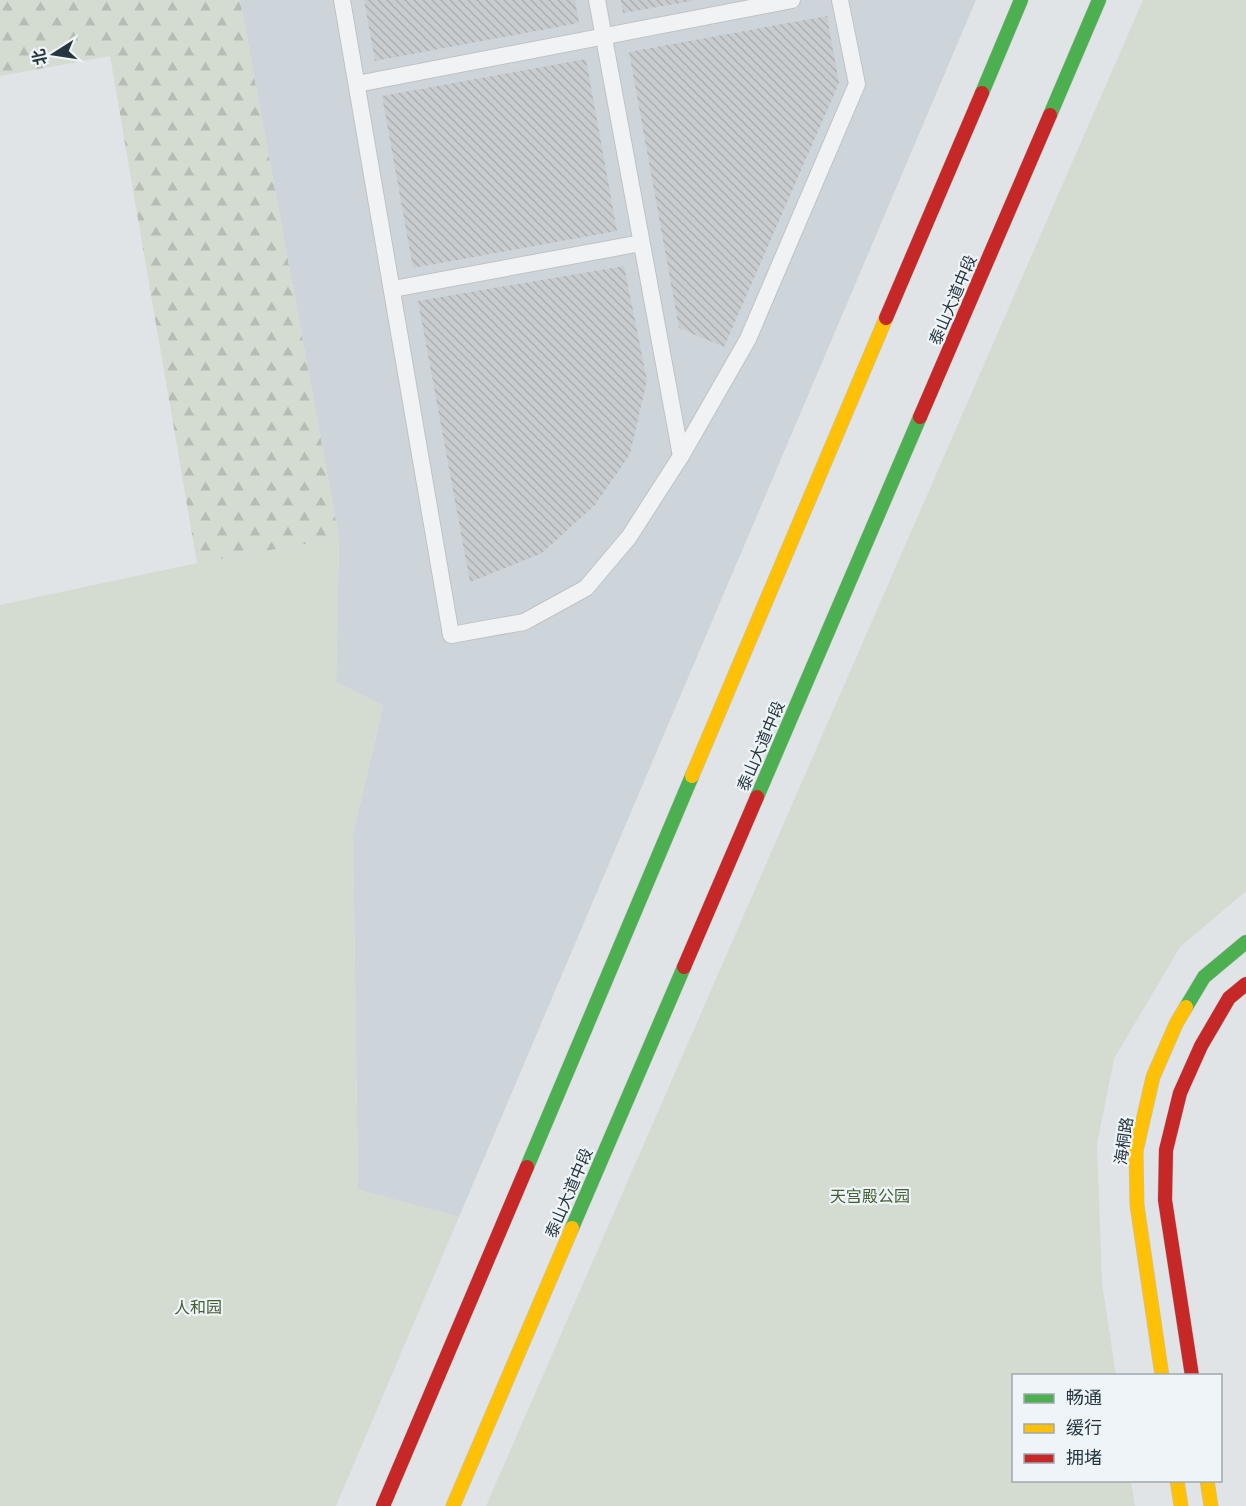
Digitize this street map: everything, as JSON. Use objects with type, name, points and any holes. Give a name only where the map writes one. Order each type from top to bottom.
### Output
[{"type":"main road","points":[[383,1506],[1021,0]]},
{"type":"main road","name":"泰山大道中段","points":[[453,1506],[1100,0]]},
{"type":"main road","name":"海桐路","points":[[1162,1374],[1137,1205],[1136,1151],[1153,1077],[1176,1024],[1204,977],[1246,942]]},
{"type":"main road","points":[[1192,1374],[1166,1200],[1166,1150],[1180,1093],[1201,1046],[1229,998],[1246,984]]},
{"type":"main road","points":[[1177,1482],[1181,1506]]},
{"type":"main road","points":[[1207,1482],[1211,1506]]},
{"type":"lane","points":[[342,0],[451,635],[524,622],[586,588],[629,537],[681,456],[748,339],[856,84],[840,0]]},
{"type":"lane","points":[[597,0],[681,456]]},
{"type":"lane","points":[[357,84],[792,0]]},
{"type":"lane","points":[[1000,0],[1010,27]]},
{"type":"lane","points":[[393,290],[641,243]]},
{"type":"shaded area","points":[[240,0],[976,0],[459,1217],[358,1190],[353,834],[383,706],[336,682],[339,538]]},
{"type":"green space","points":[[0,0],[240,0],[339,538],[197,563],[110,56],[0,76]]},
{"type":"green space","name":"天宫殿公园","points":[[1143,0],[1246,0],[1246,891],[1180,947],[1114,1059],[1097,1144],[1102,1283],[1116,1374],[1012,1374],[1012,1482],[1131,1482],[1135,1506],[486,1506]]},
{"type":"green space","name":"人和园","points":[[339,538],[336,682],[383,705],[353,834],[358,1190],[459,1217],[336,1506],[0,1506],[0,605],[197,563]]},
{"type":"building","points":[[364,0],[575,0],[579,23],[375,61]]},
{"type":"building","points":[[621,0],[692,0],[692,1],[623,13]]},
{"type":"building","points":[[827,16],[839,83],[724,347],[679,328],[629,52]]},
{"type":"building","points":[[586,59],[617,231],[413,268],[382,96]]},
{"type":"building","points":[[624,266],[647,380],[630,454],[595,505],[542,553],[470,582],[418,301]]},
{"type":"traffic: fast","points":[[982,93],[1021,0]]},
{"type":"traffic: fast","points":[[1050,115],[1099,0]]},
{"type":"traffic: fast","points":[[757,797],[920,417]]},
{"type":"traffic: fast","points":[[527,1167],[692,776]]},
{"type":"traffic: fast","points":[[1186,1007],[1204,977],[1246,942]]},
{"type":"traffic: fast","points":[[572,1228],[684,967]]},
{"type":"traffic: slow","points":[[692,776],[886,318]]},
{"type":"traffic: slow","points":[[1162,1374],[1137,1205],[1136,1151],[1153,1077],[1186,1007]]},
{"type":"traffic: slow","points":[[453,1506],[572,1228]]},
{"type":"traffic: slow","points":[[1177,1482],[1181,1506]]},
{"type":"traffic: slow","points":[[1207,1482],[1211,1506]]},
{"type":"traffic: jam","points":[[886,318],[982,93]]},
{"type":"traffic: jam","points":[[920,417],[1050,115]]},
{"type":"traffic: jam","points":[[684,967],[757,797]]},
{"type":"traffic: jam","points":[[1192,1374],[1165,1200],[1166,1150],[1180,1093],[1201,1046],[1229,998],[1246,984]]},
{"type":"traffic: jam","points":[[383,1506],[527,1167]]}]
